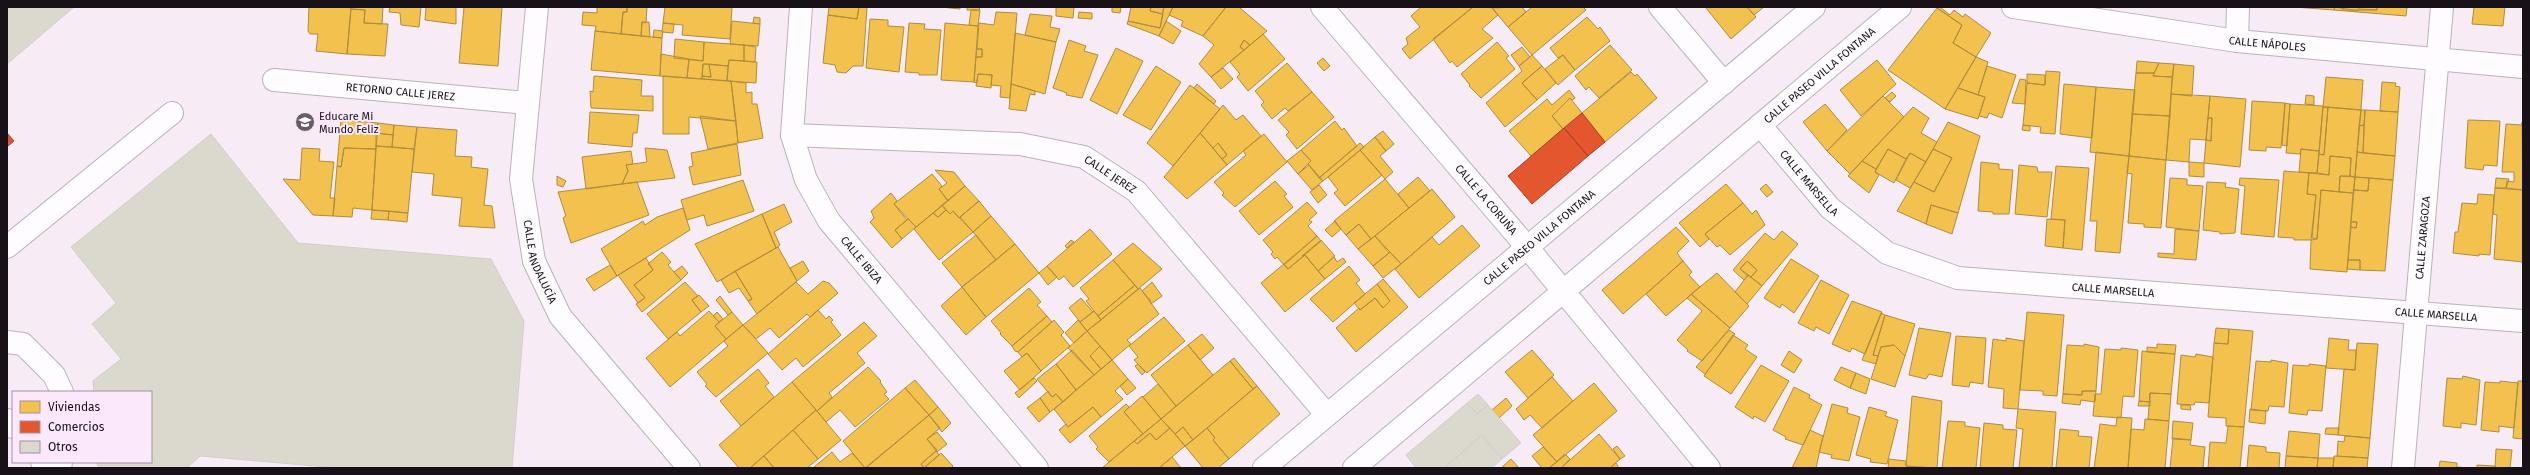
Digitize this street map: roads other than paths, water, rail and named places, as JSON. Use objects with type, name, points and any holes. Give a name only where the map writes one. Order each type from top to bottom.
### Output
[{"type":"street","name":"CALLE ANDALUCÍA","points":[[537,7],[521,179],[534,261],[560,316],[689,468]]},
{"type":"street","name":"CALLE IBIZA","points":[[801,7],[792,135],[806,180],[829,220],[1037,468]]},
{"type":"street","name":"CALLE LA CORUÑA","points":[[1322,7],[1527,247],[1709,468]]},
{"type":"street","points":[[1660,7],[1724,83]]},
{"type":"street","name":"CALLE PASEO VILLA FONTANA","points":[[1264,468],[1814,7]]},
{"type":"street","name":"CALLE PASEO VILLA FONTANA","points":[[1364,465],[1563,291],[1900,7]]},
{"type":"street","name":"CALLE NÁPOLES","points":[[2013,7],[2237,41],[2523,67]]},
{"type":"street","points":[[2237,41],[2238,7]]},
{"type":"street","name":"CALLE ZARAGOZA","points":[[2402,468],[2417,313],[2442,7]]},
{"type":"street","name":"RETORNO CALLE JEREZ","points":[[274,80],[527,103]]},
{"type":"street","points":[[7,248],[172,113]]},
{"type":"street","name":"CALLE MARSELLA","points":[[1760,125],[1830,208],[1888,253],[1958,278],[2523,321]]},
{"type":"street","name":"CALLE JEREZ","points":[[792,135],[1020,144],[1084,157],[1136,191],[1327,415]]},
{"type":"street","points":[[7,342],[23,344],[54,375],[62,391]]},
{"type":"place","name":"Educare Mi Mundo Feliz","points":[[305,122]]}]
